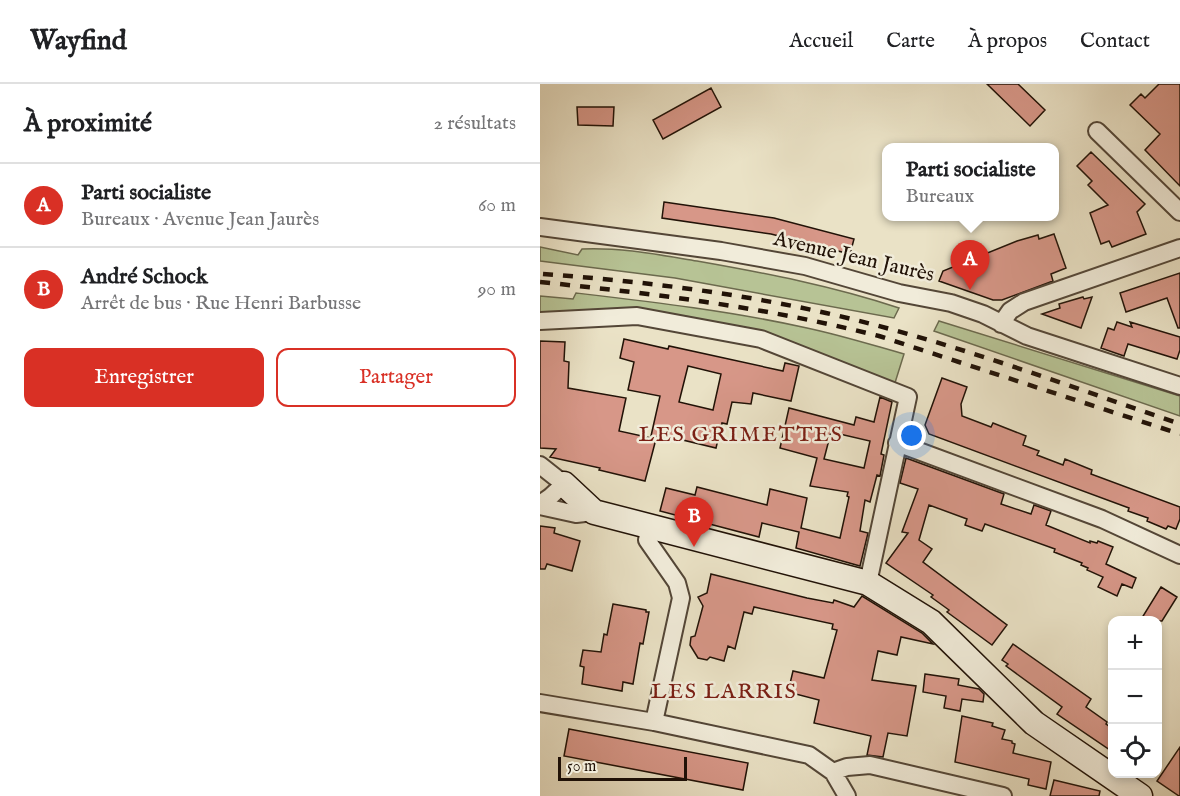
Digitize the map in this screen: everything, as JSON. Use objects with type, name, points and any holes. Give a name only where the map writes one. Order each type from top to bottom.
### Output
[{"type":"street","points":[[1097,131],[1180,212]]},
{"type":"street","name":"Avenue Jean Jaurès","points":[[540,227],[781,260],[849,277],[899,293],[951,303],[983,314],[1027,336],[1180,386]]},
{"type":"street","points":[[1001,324],[1010,311],[1024,302],[1180,248]]},
{"type":"street","points":[[540,321],[637,316],[761,339],[908,398],[868,583]]},
{"type":"street","points":[[897,443],[1102,519],[1180,555]]},
{"type":"street","points":[[540,465],[594,512]]},
{"type":"street","points":[[540,505],[564,484]]},
{"type":"street","points":[[540,505],[576,514],[594,512],[868,583],[931,622],[1034,723],[1140,796]]},
{"type":"street","points":[[650,526],[648,540],[677,583],[681,598],[654,722]]},
{"type":"street","points":[[540,703],[654,722],[809,755],[833,772],[848,796]]},
{"type":"street","points":[[833,772],[847,767],[870,765],[1003,796]]},
{"type":"green space","points":[[540,247],[578,255],[582,249],[610,249],[697,261],[773,275],[899,308],[894,318],[675,278],[540,261]]},
{"type":"green space","points":[[576,293],[778,322],[904,354],[894,386],[762,334],[540,315],[540,296],[573,299]]},
{"type":"green space","points":[[939,321],[1180,396],[1180,416],[934,331]]},
{"type":"building","points":[[987,84],[1018,84],[1045,110],[1030,126]]},
{"type":"building","points":[[1159,84],[1180,84],[1180,186],[1145,150],[1160,134],[1130,105],[1141,94],[1145,98]]},
{"type":"building","points":[[711,88],[721,107],[663,139],[653,120]]},
{"type":"building","points":[[577,107],[614,107],[613,126],[578,125]]},
{"type":"building","points":[[1091,152],[1145,204],[1137,212],[1146,234],[1112,247],[1109,241],[1101,244],[1090,213],[1108,205],[1088,185],[1092,181],[1077,166]]},
{"type":"building","points":[[664,202],[774,218],[854,239],[850,254],[771,234],[662,218]]},
{"type":"building","points":[[1054,234],[1066,268],[1051,274],[1053,281],[1002,300],[993,300],[939,281],[943,271],[1017,241],[1038,235],[1039,239]]},
{"type":"building","points":[[1180,273],[1180,328],[1178,328],[1167,298],[1126,312],[1120,293]]},
{"type":"building","points":[[1083,297],[1084,299],[1092,297],[1081,328],[1042,314],[1060,308],[1059,304]]},
{"type":"building","points":[[1117,322],[1132,327],[1130,322],[1180,337],[1177,359],[1128,344],[1124,356],[1101,348],[1108,328],[1114,330]]},
{"type":"building","points":[[624,339],[668,349],[669,346],[783,371],[785,363],[799,366],[791,401],[753,393],[751,404],[732,402],[727,424],[722,423],[716,448],[666,436],[665,439],[651,436],[660,396],[628,390],[634,362],[620,358]],"holes":[[[688,366],[721,374],[713,410],[679,402]]]},
{"type":"building","points":[[540,341],[565,342],[564,361],[569,362],[568,388],[626,398],[619,431],[656,439],[645,481],[550,457],[556,449],[540,448]]},
{"type":"building","points":[[942,378],[967,387],[961,404],[962,416],[991,427],[993,423],[1026,436],[1023,445],[1039,451],[1037,455],[1063,465],[1065,459],[1092,470],[1091,474],[1180,507],[1180,519],[1176,529],[1168,526],[1166,529],[1147,521],[1148,518],[1128,511],[1129,508],[929,434],[925,425]]},
{"type":"building","points":[[880,397],[892,402],[881,454],[884,455],[880,476],[877,475],[870,502],[865,500],[860,531],[868,533],[860,566],[796,548],[799,532],[762,523],[759,537],[660,511],[666,488],[695,495],[697,487],[767,505],[770,489],[807,498],[801,528],[840,538],[849,497],[848,492],[810,486],[817,458],[780,448],[789,408],[854,425],[856,417],[874,422]],"holes":[[[831,432],[870,441],[864,468],[824,459]]]},
{"type":"building","points":[[906,458],[1004,494],[1001,504],[1031,514],[1034,505],[1051,511],[1046,525],[1090,543],[1090,541],[1097,543],[1098,541],[1113,547],[1106,564],[1136,578],[1132,588],[1122,584],[1117,596],[1098,587],[1103,577],[1087,570],[1088,568],[1081,565],[1082,563],[1054,552],[1055,549],[985,524],[982,531],[965,525],[967,519],[929,505],[919,540],[932,549],[923,562],[1007,625],[992,645],[947,612],[949,610],[931,597],[933,595],[886,563],[908,533],[902,532],[918,489],[900,483]]},
{"type":"building","points":[[540,526],[555,528],[554,533],[580,541],[572,571],[547,564],[545,569],[540,569]]},
{"type":"building","points":[[711,574],[807,598],[833,603],[834,600],[854,607],[862,596],[922,633],[933,644],[901,637],[897,655],[878,651],[872,680],[916,686],[907,736],[888,733],[883,757],[867,755],[871,736],[814,723],[819,700],[788,692],[793,671],[824,678],[837,630],[832,629],[833,624],[754,607],[752,614],[744,612],[735,649],[728,646],[724,661],[710,657],[707,660],[698,658],[690,645],[691,637],[695,636],[703,606],[698,597],[707,593]]},
{"type":"building","points":[[1161,587],[1177,597],[1162,621],[1162,616],[1143,616]]},
{"type":"building","points":[[613,604],[649,612],[643,644],[640,643],[633,684],[623,682],[622,691],[582,684],[584,667],[580,666],[583,650],[601,652]]},
{"type":"building","points":[[1013,644],[1091,699],[1086,707],[1107,722],[1108,749],[1057,714],[1062,707],[1006,666],[1008,664],[1002,660]]},
{"type":"building","points":[[925,674],[959,679],[958,685],[979,689],[984,694],[983,702],[962,699],[960,711],[944,708],[946,696],[923,692]]},
{"type":"building","points":[[962,716],[993,723],[992,726],[1005,730],[1002,739],[1015,744],[1013,753],[1051,762],[1046,789],[1028,785],[1029,779],[955,762]]},
{"type":"building","points":[[569,729],[748,763],[743,790],[564,756]]},
{"type":"building","points":[[1180,747],[1180,796],[1157,781],[1162,778],[1162,774]]},
{"type":"building","points":[[1054,780],[1100,791],[1099,796],[1050,796]]},
{"type":"railway","points":[[543,274],[685,288],[826,313],[960,349],[1180,424]]},
{"type":"railway","points":[[540,282],[626,291],[752,309],[879,336],[1180,434]]},
{"type":"place","name":"Parti socialiste","points":[[970,290]]},
{"type":"place","name":"André Schock","points":[[694,547]]},
{"type":"district","name":"LES GRIMETTES","points":[[741,433]]},
{"type":"district","name":"LES LARRIS","points":[[724,690]]}]
